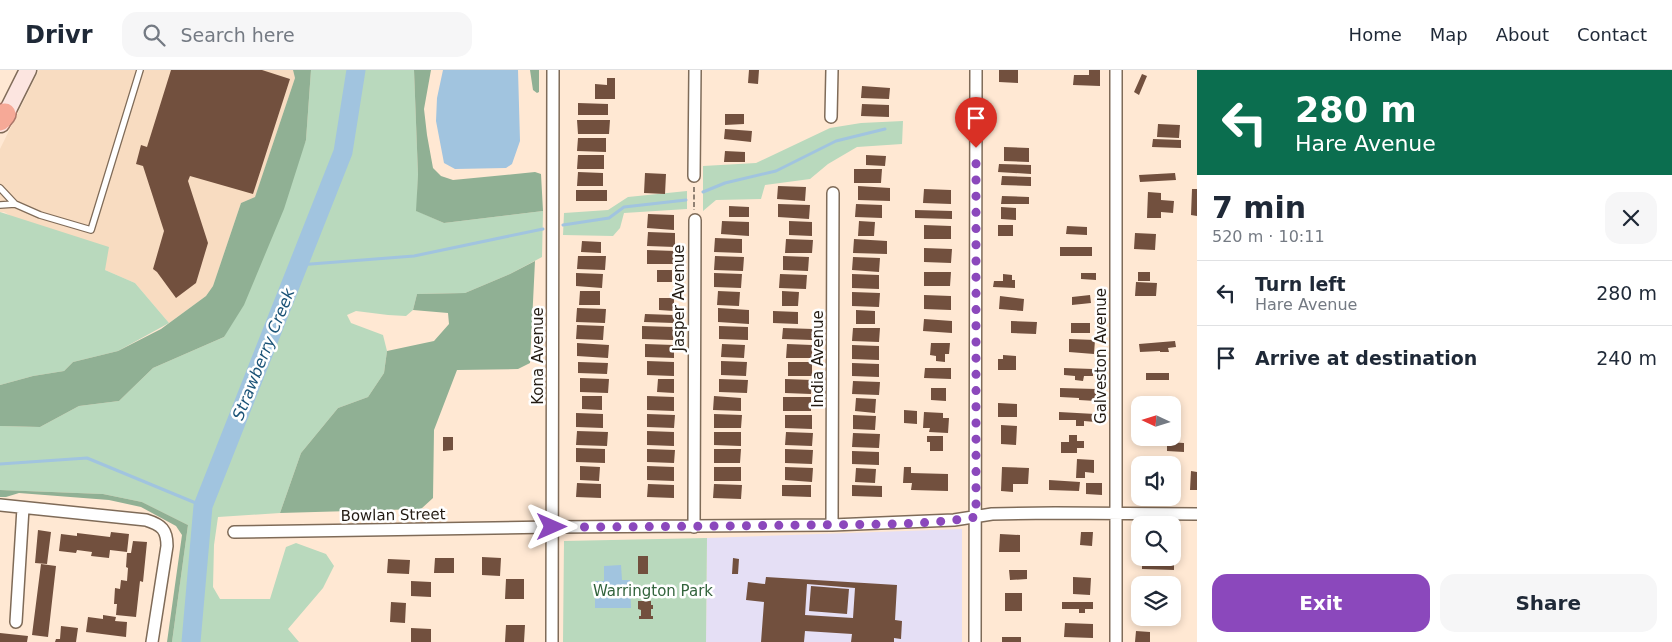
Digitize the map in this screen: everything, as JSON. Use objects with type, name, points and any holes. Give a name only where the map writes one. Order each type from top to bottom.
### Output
[{"type":"street","points":[[2,120],[28,70]]},
{"type":"street","name":"Kona Avenue","points":[[552,642],[553,70]]},
{"type":"street","points":[[694,176],[695,70]]},
{"type":"street","points":[[831,117],[832,70]]},
{"type":"street","points":[[975,642],[976,70]]},
{"type":"street","name":"Galveston Avenue","points":[[1116,70],[1116,642]]},
{"type":"street","name":"India Avenue","points":[[832,525],[833,193]]},
{"type":"street","name":"Jasper Avenue","points":[[694,220],[694,527]]},
{"type":"street","points":[[0,505],[146,520],[155,523],[163,529],[167,537],[167,546],[152,642]]},
{"type":"street","points":[[16,622],[23,508]]},
{"type":"street","name":"Bowlan Street","points":[[234,532],[832,525],[954,520],[992,514],[1197,514]]},
{"type":"lane","points":[[0,188],[15,204],[40,215],[91,230],[140,70]]},
{"type":"lane","points":[[0,205],[15,204]]},
{"type":"path","points":[[694,176],[694,220]]},
{"type":"path","points":[[639,596],[669,596]]},
{"type":"shaded area","points":[[39,70],[293,70],[295,78],[255,197],[241,203],[213,286],[206,296],[169,323],[135,283],[105,270],[4,212],[0,212],[0,149]]},
{"type":"shaded area","points":[[962,529],[962,642],[706,642],[707,538]]},
{"type":"green space","points":[[293,70],[311,70],[306,140],[284,209],[244,305],[224,337],[153,368],[119,401],[79,406],[40,427],[0,426],[0,385],[33,376],[64,371],[73,362],[118,351],[161,329],[206,296],[213,286],[241,203],[255,197],[295,78]]},
{"type":"green space","points":[[311,70],[414,70],[418,175],[417,211],[444,223],[543,211],[542,257],[510,274],[465,293],[417,294],[413,310],[406,316],[356,311],[347,315],[351,323],[383,335],[387,351],[384,373],[368,397],[338,408],[301,453],[280,513],[218,517],[214,545],[213,587],[220,599],[270,599],[286,547],[296,543],[326,554],[334,566],[323,588],[288,629],[299,642],[172,642],[188,525],[142,502],[103,494],[0,490],[0,426],[40,427],[79,406],[119,401],[153,368],[224,337],[306,140]]},
{"type":"green space","points":[[414,70],[431,70],[424,109],[433,168],[441,176],[453,180],[535,172],[541,174],[543,211],[444,223],[416,211],[418,175]]},
{"type":"green space","points":[[530,70],[539,70],[539,92],[537,93],[533,90]]},
{"type":"green space","points":[[903,121],[902,144],[857,147],[828,164],[810,179],[765,185],[761,199],[716,200],[703,211],[703,166],[756,163],[830,128],[861,123]]},
{"type":"green space","points":[[687,191],[687,209],[624,213],[620,228],[613,236],[563,235],[564,213],[608,210],[628,197]]},
{"type":"green space","points":[[0,212],[109,247],[105,270],[135,283],[169,323],[118,351],[73,362],[64,371],[33,376],[0,385]]},
{"type":"green space","points":[[535,261],[530,363],[518,369],[457,370],[434,430],[433,498],[421,509],[280,513],[301,453],[338,408],[368,397],[384,373],[387,351],[434,341],[449,324],[448,313],[413,310],[417,294],[465,293]]},
{"type":"green space","points":[[0,490],[103,494],[142,502],[188,525],[172,642],[167,642],[182,535],[176,526],[141,507],[109,500],[19,493],[0,497]]},
{"type":"green space","name":"Warrington Park","points":[[707,538],[706,642],[563,642],[564,541]]},
{"type":"water","points":[[443,70],[518,70],[520,141],[512,164],[506,168],[455,169],[444,163],[436,121],[437,98]]},
{"type":"water","points":[[621,565],[622,580],[630,580],[631,608],[595,608],[595,581],[604,581],[604,566]]},
{"type":"building","points":[[171,70],[262,70],[290,79],[253,194],[190,176],[188,181],[208,243],[196,283],[176,298],[153,269],[164,231],[143,166],[136,164],[141,145],[147,147]]},
{"type":"building","points":[[749,70],[759,70],[758,84],[748,83]]},
{"type":"building","points":[[999,70],[1018,70],[1018,83],[999,82]]},
{"type":"building","points":[[1089,70],[1100,70],[1100,86],[1073,85],[1074,75],[1089,75]]},
{"type":"building","points":[[1142,74],[1147,76],[1139,95],[1134,92]]},
{"type":"building","points":[[607,78],[615,78],[615,99],[595,99],[595,84],[607,85]]},
{"type":"building","points":[[862,86],[890,88],[889,99],[861,98]]},
{"type":"building","points":[[578,103],[608,104],[608,115],[578,115]]},
{"type":"building","points":[[862,104],[889,105],[889,117],[861,116]]},
{"type":"building","points":[[725,114],[744,114],[744,124],[725,125]]},
{"type":"building","points":[[577,120],[610,120],[609,134],[578,134]]},
{"type":"building","points":[[1158,124],[1180,125],[1179,138],[1157,137]]},
{"type":"building","points":[[725,129],[752,131],[751,142],[724,139]]},
{"type":"building","points":[[578,138],[606,138],[606,152],[577,151]]},
{"type":"building","points":[[1153,139],[1181,140],[1181,148],[1152,147]]},
{"type":"building","points":[[1004,147],[1029,148],[1029,162],[1004,161]]},
{"type":"building","points":[[725,151],[745,152],[745,162],[724,162]]},
{"type":"building","points":[[578,155],[604,155],[604,169],[577,169]]},
{"type":"building","points":[[866,155],[886,156],[885,166],[866,165]]},
{"type":"building","points":[[999,164],[1031,165],[1031,174],[998,172]]},
{"type":"building","points":[[854,169],[882,169],[881,183],[854,183]]},
{"type":"building","points":[[578,172],[603,173],[603,186],[577,186]]},
{"type":"building","points":[[645,173],[666,174],[665,194],[644,193]]},
{"type":"building","points":[[1175,173],[1176,180],[1140,182],[1139,175]]},
{"type":"building","points":[[1002,176],[1031,177],[1031,186],[1001,185]]},
{"type":"building","points":[[778,186],[806,187],[805,201],[777,199]]},
{"type":"building","points":[[858,186],[890,188],[890,201],[858,200]]},
{"type":"building","points":[[924,189],[951,190],[951,204],[923,203]]},
{"type":"building","points":[[1192,189],[1197,189],[1197,216],[1191,215]]},
{"type":"building","points":[[576,190],[607,190],[607,201],[576,201]]},
{"type":"building","points":[[1148,192],[1161,193],[1161,200],[1174,201],[1173,213],[1161,212],[1161,218],[1147,218]]},
{"type":"building","points":[[1002,196],[1029,197],[1029,204],[1001,204]]},
{"type":"building","points":[[778,204],[810,205],[809,219],[778,217]]},
{"type":"building","points":[[856,204],[882,205],[882,218],[855,217]]},
{"type":"building","points":[[729,206],[749,207],[749,217],[729,217]]},
{"type":"building","points":[[1001,207],[1016,208],[1016,220],[1001,219]]},
{"type":"building","points":[[915,210],[952,211],[952,219],[915,218]]},
{"type":"building","points":[[648,214],[674,215],[674,230],[647,228]]},
{"type":"building","points":[[722,221],[749,222],[749,236],[721,234]]},
{"type":"building","points":[[789,221],[812,222],[812,236],[789,235]]},
{"type":"building","points":[[859,221],[875,222],[874,236],[858,236]]},
{"type":"building","points":[[924,225],[951,226],[951,239],[924,239]]},
{"type":"building","points":[[998,225],[1013,225],[1013,236],[998,236]]},
{"type":"building","points":[[1067,226],[1087,227],[1087,235],[1066,234]]},
{"type":"building","points":[[648,232],[675,233],[675,247],[647,246]]},
{"type":"building","points":[[1135,233],[1156,234],[1155,250],[1134,249]]},
{"type":"building","points":[[715,238],[742,239],[742,253],[714,252]]},
{"type":"building","points":[[786,239],[813,240],[812,253],[785,253]]},
{"type":"building","points":[[854,239],[887,241],[887,254],[853,253]]},
{"type":"building","points":[[582,241],[601,242],[601,253],[581,252]]},
{"type":"building","points":[[1060,247],[1092,247],[1092,256],[1060,256]]},
{"type":"building","points":[[924,248],[952,249],[951,263],[924,262]]},
{"type":"building","points":[[647,250],[675,251],[674,264],[647,264]]},
{"type":"building","points":[[578,256],[606,256],[605,270],[577,269]]},
{"type":"building","points":[[715,256],[744,257],[743,271],[714,270]]},
{"type":"building","points":[[783,256],[809,257],[808,271],[783,270]]},
{"type":"building","points":[[853,257],[880,258],[879,272],[852,270]]},
{"type":"building","points":[[657,270],[672,270],[672,282],[657,282]]},
{"type":"building","points":[[924,272],[951,272],[950,286],[924,286]]},
{"type":"building","points":[[1138,272],[1150,272],[1150,281],[1138,281]]},
{"type":"building","points":[[576,273],[603,274],[602,288],[576,286]]},
{"type":"building","points":[[714,273],[742,274],[741,288],[714,287]]},
{"type":"building","points":[[1081,273],[1096,273],[1096,280],[1081,279]]},
{"type":"building","points":[[780,274],[807,275],[806,289],[779,288]]},
{"type":"building","points":[[852,274],[879,275],[879,289],[852,288]]},
{"type":"building","points":[[1003,274],[1012,275],[1012,280],[1015,280],[1015,288],[993,287],[994,281],[1003,281]]},
{"type":"building","points":[[1136,282],[1157,283],[1156,296],[1135,296]]},
{"type":"building","points":[[580,291],[600,291],[600,305],[579,305]]},
{"type":"building","points":[[718,291],[740,292],[739,306],[717,305]]},
{"type":"building","points":[[782,291],[799,292],[798,306],[782,306]]},
{"type":"building","points":[[852,292],[880,293],[879,307],[852,306]]},
{"type":"building","points":[[924,295],[951,296],[951,310],[924,309]]},
{"type":"building","points":[[1090,295],[1091,303],[1072,305],[1072,297]]},
{"type":"building","points":[[1000,296],[1024,299],[1023,311],[999,309]]},
{"type":"building","points":[[659,298],[674,298],[674,311],[659,310]]},
{"type":"building","points":[[577,308],[606,309],[605,323],[576,322]]},
{"type":"building","points":[[718,308],[749,310],[749,324],[718,322]]},
{"type":"building","points":[[856,310],[875,311],[875,324],[856,324]]},
{"type":"building","points":[[773,311],[798,312],[798,324],[773,323]]},
{"type":"building","points":[[645,314],[674,315],[674,323],[644,322]]},
{"type":"building","points":[[924,319],[952,321],[952,333],[923,331]]},
{"type":"building","points":[[1011,321],[1037,322],[1036,334],[1011,333]]},
{"type":"building","points":[[1071,323],[1090,323],[1090,333],[1071,333]]},
{"type":"building","points":[[577,325],[604,326],[603,340],[576,339]]},
{"type":"building","points":[[642,326],[674,327],[673,340],[642,339]]},
{"type":"building","points":[[719,326],[748,327],[748,340],[719,339]]},
{"type":"building","points":[[783,328],[813,329],[812,340],[782,339]]},
{"type":"building","points":[[853,328],[880,328],[879,342],[852,341]]},
{"type":"building","points":[[1069,339],[1095,340],[1094,354],[1069,352]]},
{"type":"building","points":[[1175,341],[1176,347],[1168,348],[1169,352],[1140,352],[1139,344]]},
{"type":"building","points":[[577,343],[609,345],[608,358],[577,356]]},
{"type":"building","points":[[931,343],[950,343],[949,354],[945,354],[945,362],[936,361],[936,356],[930,355]]},
{"type":"building","points":[[645,344],[674,345],[674,358],[645,357]]},
{"type":"building","points":[[722,344],[745,345],[744,358],[721,357]]},
{"type":"building","points":[[787,344],[812,345],[812,358],[786,358]]},
{"type":"building","points":[[852,345],[879,346],[879,360],[852,359]]},
{"type":"building","points":[[1003,355],[1016,356],[1016,370],[998,370],[998,359],[1003,359]]},
{"type":"building","points":[[647,361],[674,362],[674,376],[647,375]]},
{"type":"building","points":[[721,361],[747,362],[746,376],[721,375]]},
{"type":"building","points":[[578,362],[608,363],[607,374],[578,373]]},
{"type":"building","points":[[788,362],[812,362],[812,376],[788,376]]},
{"type":"building","points":[[852,363],[879,364],[879,377],[852,376]]},
{"type":"building","points":[[925,368],[951,368],[951,379],[924,378]]},
{"type":"building","points":[[1064,368],[1093,369],[1093,376],[1084,376],[1083,381],[1075,380],[1075,376],[1064,375]]},
{"type":"building","points":[[1146,373],[1169,373],[1169,380],[1146,380]]},
{"type":"building","points":[[580,378],[609,379],[608,393],[580,392]]},
{"type":"building","points":[[658,379],[674,379],[674,393],[657,392]]},
{"type":"building","points":[[719,379],[748,380],[747,393],[719,392]]},
{"type":"building","points":[[785,379],[812,380],[811,394],[785,393]]},
{"type":"building","points":[[853,381],[880,382],[879,395],[852,394]]},
{"type":"building","points":[[931,388],[946,388],[946,401],[931,400]]},
{"type":"building","points":[[1060,388],[1096,389],[1096,401],[1060,397]]},
{"type":"building","points":[[582,396],[602,396],[602,410],[582,409]]},
{"type":"building","points":[[647,396],[674,397],[674,411],[647,410]]},
{"type":"building","points":[[714,396],[741,398],[741,411],[713,410]]},
{"type":"building","points":[[783,397],[811,397],[811,411],[783,411]]},
{"type":"building","points":[[856,398],[876,399],[875,413],[855,411]]},
{"type":"building","points":[[998,403],[1017,404],[1017,417],[998,417]]},
{"type":"building","points":[[904,410],[917,411],[917,424],[904,423]]},
{"type":"building","points":[[924,412],[943,413],[943,418],[949,418],[948,433],[929,432],[930,428],[923,428]]},
{"type":"building","points":[[1059,412],[1095,414],[1095,422],[1084,421],[1084,426],[1076,426],[1076,420],[1059,420]]},
{"type":"building","points":[[576,413],[603,414],[603,428],[576,427]]},
{"type":"building","points":[[647,414],[675,415],[674,428],[647,427]]},
{"type":"building","points":[[714,414],[742,415],[741,428],[714,428]]},
{"type":"building","points":[[785,415],[812,415],[812,429],[785,428]]},
{"type":"building","points":[[853,415],[876,416],[875,430],[853,429]]},
{"type":"building","points":[[1001,425],[1017,426],[1016,445],[1001,444]]},
{"type":"building","points":[[577,431],[608,432],[607,446],[576,445]]},
{"type":"building","points":[[647,431],[674,432],[674,446],[647,445]]},
{"type":"building","points":[[714,432],[741,432],[741,446],[714,445]]},
{"type":"building","points":[[786,432],[813,433],[812,446],[785,445]]},
{"type":"building","points":[[853,433],[880,434],[879,448],[852,447]]},
{"type":"building","points":[[1069,435],[1077,435],[1077,441],[1084,441],[1084,448],[1077,448],[1077,453],[1061,453],[1061,442],[1069,442]]},
{"type":"building","points":[[927,436],[943,436],[943,451],[930,451],[930,442],[927,442]]},
{"type":"building","points":[[443,437],[453,437],[453,450],[443,451]]},
{"type":"building","points":[[1181,443],[1184,443],[1184,452],[1167,451],[1167,446],[1181,446]]},
{"type":"building","points":[[576,448],[605,449],[605,463],[576,462]]},
{"type":"building","points":[[647,449],[675,450],[674,463],[647,462]]},
{"type":"building","points":[[714,449],[741,449],[740,463],[714,463]]},
{"type":"building","points":[[785,449],[813,450],[812,464],[785,463]]},
{"type":"building","points":[[852,451],[879,452],[879,465],[852,464]]},
{"type":"building","points":[[1077,459],[1094,460],[1094,473],[1085,472],[1085,478],[1076,478]]},
{"type":"building","points":[[580,466],[600,467],[599,481],[580,480]]},
{"type":"building","points":[[647,466],[674,467],[674,481],[647,480]]},
{"type":"building","points":[[714,467],[741,467],[741,481],[714,481]]},
{"type":"building","points":[[785,467],[813,468],[812,482],[785,480]]},
{"type":"building","points":[[904,467],[911,467],[911,473],[948,474],[948,491],[911,490],[912,483],[903,483]]},
{"type":"building","points":[[1002,467],[1029,468],[1028,484],[1013,484],[1013,492],[1001,491]]},
{"type":"building","points":[[856,468],[876,469],[875,483],[855,482]]},
{"type":"building","points":[[1191,471],[1197,472],[1197,490],[1190,490]]},
{"type":"building","points":[[1049,480],[1080,482],[1079,491],[1049,490]]},
{"type":"building","points":[[577,483],[601,484],[601,498],[576,497]]},
{"type":"building","points":[[1086,483],[1102,483],[1102,495],[1086,494]]},
{"type":"building","points":[[648,484],[674,485],[674,498],[647,497]]},
{"type":"building","points":[[714,484],[742,485],[741,499],[713,498]]},
{"type":"building","points":[[782,485],[811,485],[811,497],[782,496]]},
{"type":"building","points":[[852,485],[882,486],[882,497],[852,496]]},
{"type":"building","points":[[38,530],[51,532],[47,564],[35,563]]},
{"type":"building","points":[[111,532],[129,534],[127,552],[110,550],[109,558],[91,556],[92,552],[77,550],[76,553],[59,551],[61,534],[77,536],[77,533],[110,537]]},
{"type":"building","points":[[1081,532],[1093,532],[1092,546],[1080,545]]},
{"type":"building","points":[[1000,534],[1020,535],[1020,552],[999,552]]},
{"type":"building","points":[[133,541],[147,542],[143,582],[140,581],[136,617],[116,615],[117,604],[114,604],[115,588],[120,589],[121,580],[127,581],[127,553],[131,553]]},
{"type":"building","points":[[638,556],[648,556],[648,574],[638,574]]},
{"type":"building","points":[[482,557],[501,558],[500,576],[482,575]]},
{"type":"building","points":[[435,558],[454,558],[454,573],[434,573]]},
{"type":"building","points":[[733,558],[739,559],[738,574],[732,574]]},
{"type":"building","points":[[388,559],[410,560],[409,574],[387,573]]},
{"type":"building","points":[[41,564],[56,566],[48,637],[32,635]]},
{"type":"building","points":[[1142,566],[1174,566],[1174,570],[1142,569]]},
{"type":"building","points":[[1009,570],[1027,570],[1027,579],[1010,580]]},
{"type":"building","points":[[766,577],[897,585],[895,620],[902,621],[901,639],[894,638],[894,642],[851,642],[852,634],[805,631],[804,642],[761,642],[764,602],[746,600],[748,582],[765,584]],"holes":[[[807,584],[855,588],[853,618],[805,615]]]},
{"type":"building","points":[[1073,577],[1091,578],[1090,595],[1073,594]]},
{"type":"building","points":[[506,579],[524,579],[524,599],[505,599]]},
{"type":"building","points":[[411,581],[431,582],[431,597],[411,596]]},
{"type":"building","points":[[811,586],[849,589],[847,614],[809,611]]},
{"type":"building","points":[[1005,593],[1022,593],[1022,611],[1005,611]]},
{"type":"building","points":[[638,601],[651,601],[653,609],[651,609],[651,616],[653,616],[653,619],[639,619],[641,610],[638,609]]},
{"type":"building","points":[[391,602],[406,603],[405,623],[390,622]]},
{"type":"building","points":[[1062,602],[1093,602],[1093,609],[1085,609],[1085,613],[1079,613],[1079,609],[1062,609]]},
{"type":"building","points":[[103,615],[116,617],[115,621],[127,622],[126,637],[86,632],[88,617],[103,619]]},
{"type":"building","points":[[1065,623],[1093,624],[1093,638],[1064,637]]},
{"type":"building","points":[[506,625],[525,625],[524,642],[505,642]]},
{"type":"building","points":[[61,626],[78,628],[76,642],[55,642],[56,639],[60,639]]},
{"type":"building","points":[[411,628],[431,629],[431,642],[411,642]]},
{"type":"building","points":[[1136,631],[1150,632],[1150,642],[1135,642]]},
{"type":"building","points":[[0,633],[28,636],[27,642],[0,642]]},
{"type":"building","points":[[1002,637],[1021,637],[1021,642],[1002,642]]},
{"type":"waterway","name":"Strawberry Creek","points":[[191,642],[203,506],[343,152],[356,70]]},
{"type":"waterway","points":[[703,192],[725,183],[776,171],[836,141],[885,129]]},
{"type":"waterway","points":[[563,225],[609,218],[624,207],[686,200]]},
{"type":"waterway","points":[[298,265],[414,256],[543,229]]},
{"type":"waterway","points":[[0,464],[87,458],[203,506]]},
{"type":"route","points":[[552,527],[893,524],[976,517],[976,148]]}]
